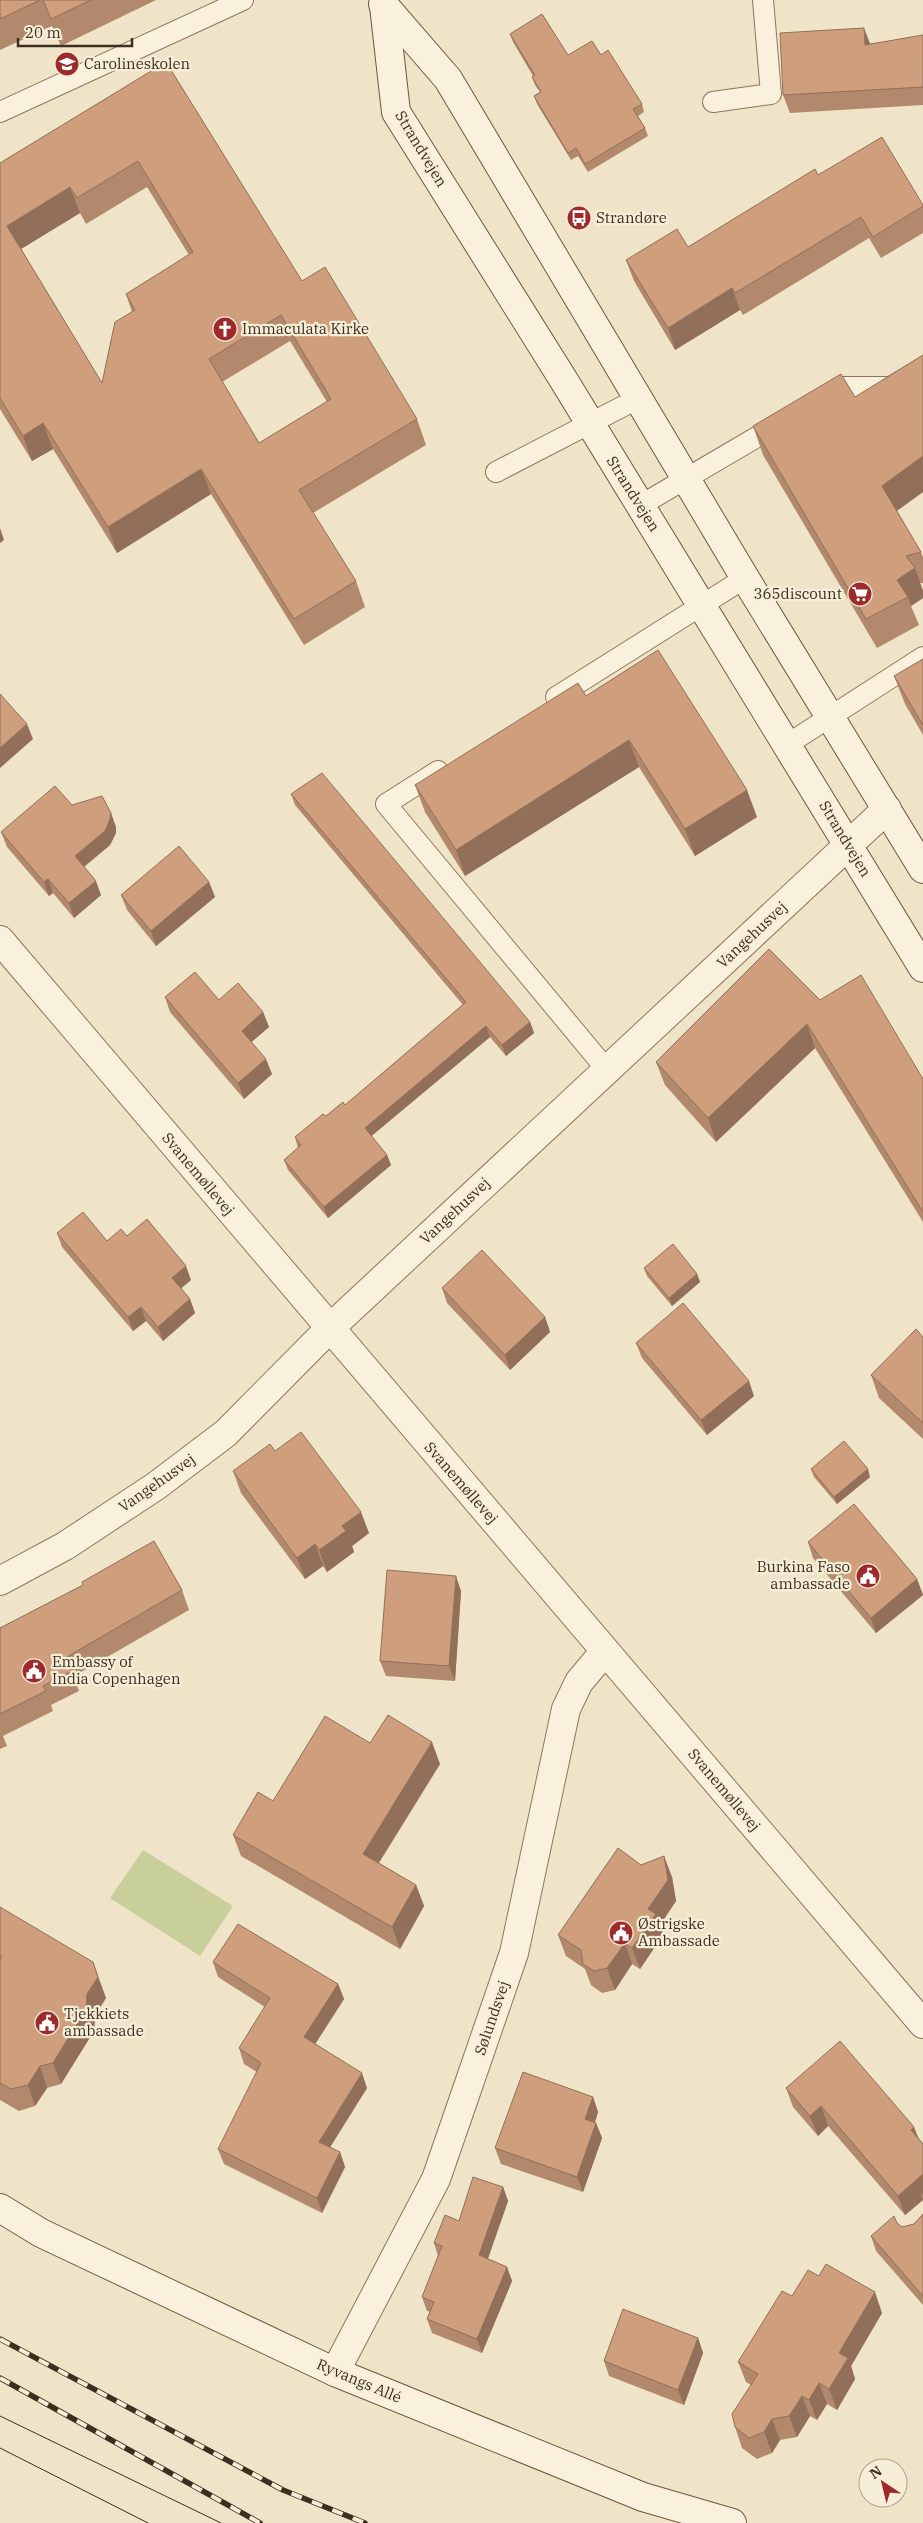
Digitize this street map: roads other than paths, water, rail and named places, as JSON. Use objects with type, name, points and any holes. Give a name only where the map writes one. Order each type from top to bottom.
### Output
[{"type":"street","name":"Strandvejen","points":[[389,2],[448,79],[637,399],[923,869]]},
{"type":"street","name":"Strandvejen","points":[[389,2],[396,112],[788,744],[923,968]]},
{"type":"street","name":"Vangehusvej","points":[[0,1581],[65,1546],[156,1486],[226,1432],[329,1329],[887,809]]},
{"type":"street","name":"Svanemøllevej","points":[[0,940],[329,1329],[923,2024]]},
{"type":"street","name":"Sølundsvej","points":[[335,2372],[436,2179],[514,1953],[566,1709],[579,1682],[605,1651]]},
{"type":"street","name":"Ryvangs Allé","points":[[0,2208],[41,2233],[335,2372],[643,2497],[732,2523]]},
{"type":"lane","points":[[0,112],[244,0]]},
{"type":"lane","points":[[713,102],[771,94],[763,0]]},
{"type":"lane","points":[[640,505],[843,387],[891,387],[923,368]]},
{"type":"lane","points":[[496,472],[589,422],[637,399]]},
{"type":"lane","points":[[536,710],[745,578]]},
{"type":"lane","points":[[788,744],[923,657]]},
{"type":"lane","points":[[453,762],[386,804],[607,1070]]},
{"type":"tram line","points":[[0,2416],[221,2523]]},
{"type":"tram line","points":[[0,2448],[148,2523]]},
{"type":"railway","points":[[0,2339],[283,2490],[365,2523]]},
{"type":"railway","points":[[0,2378],[260,2523]]},
{"type":"place","name":"Carolineskolen","points":[[67,64]]},
{"type":"place","name":"Strandøre","points":[[579,218]]},
{"type":"place","name":"Immaculata Kirke","points":[[225,329]]},
{"type":"place","name":"365discount","points":[[860,594]]},
{"type":"place","name":"Burkina Faso ambassade","points":[[868,1576]]},
{"type":"place","name":"Embassy of India Copenhagen","points":[[34,1671]]},
{"type":"place","name":"Østrigske Ambassade","points":[[621,1933]]},
{"type":"place","name":"Tjekkiets ambassade","points":[[47,2023]]}]
